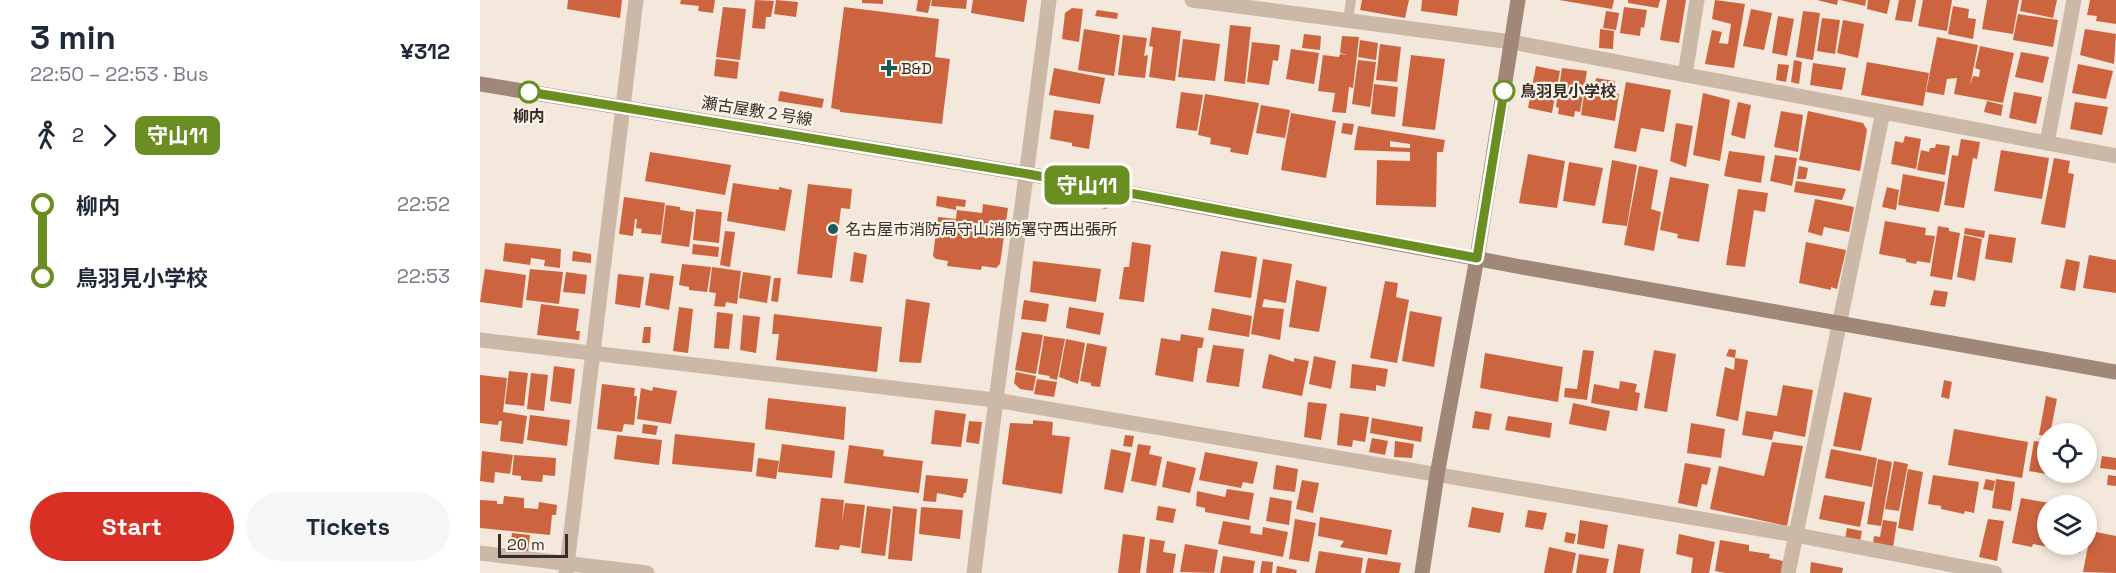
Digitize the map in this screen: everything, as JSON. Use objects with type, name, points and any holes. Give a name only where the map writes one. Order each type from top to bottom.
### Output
[{"type":"street","points":[[566,568],[636,0]]},
{"type":"street","points":[[974,573],[1049,0]]},
{"type":"street","points":[[1192,0],[1512,42],[2116,156]]},
{"type":"street","points":[[1422,573],[1437,475],[1477,258],[1518,0]]},
{"type":"street","points":[[1685,75],[1697,0]]},
{"type":"street","points":[[2047,143],[2074,0]]},
{"type":"street","name":"瀬古屋敷２号線","points":[[480,84],[1028,174],[1477,258],[2116,372]]},
{"type":"street","points":[[1788,573],[1883,112]]},
{"type":"street","points":[[480,340],[995,400],[1796,535],[1995,573]]},
{"type":"street","points":[[480,553],[566,568],[647,573]]},
{"type":"lane","points":[[1348,20],[1351,0]]},
{"type":"path","points":[[1105,209],[1111,169]]},
{"type":"building","points":[[568,0],[622,0],[620,18],[567,9]]},
{"type":"building","points":[[681,0],[715,0],[713,13],[698,11],[699,6],[680,4]]},
{"type":"building","points":[[755,0],[774,1],[771,17],[766,17],[765,29],[752,28]]},
{"type":"building","points":[[776,0],[798,2],[796,17],[774,14]]},
{"type":"building","points":[[862,0],[883,0],[883,4],[862,3]]},
{"type":"building","points":[[918,0],[931,0],[928,13],[916,11]]},
{"type":"building","points":[[932,0],[967,0],[966,9],[931,6]]},
{"type":"building","points":[[973,0],[1027,0],[1024,22],[971,13]]},
{"type":"building","points":[[1362,0],[1409,0],[1405,18],[1360,10]]},
{"type":"building","points":[[1422,0],[1459,0],[1457,16],[1421,11]]},
{"type":"building","points":[[1559,0],[1614,0],[1612,9]]},
{"type":"building","points":[[1628,0],[1660,0],[1658,8],[1628,3]]},
{"type":"building","points":[[1667,0],[1686,0],[1679,43],[1660,40]]},
{"type":"building","points":[[1715,0],[1745,4],[1734,68],[1705,64],[1712,30],[1722,32],[1719,43],[1728,44],[1731,24],[1712,19]]},
{"type":"building","points":[[1817,0],[1838,0],[1837,5]]},
{"type":"building","points":[[1840,0],[1866,0],[1865,6]]},
{"type":"building","points":[[1868,0],[1890,0],[1887,14],[1867,9]]},
{"type":"building","points":[[1899,0],[1916,0],[1912,22],[1895,20]]},
{"type":"building","points":[[1923,0],[1952,0],[1947,31],[1918,26]]},
{"type":"building","points":[[1987,0],[2019,0],[2013,34],[1982,29]]},
{"type":"building","points":[[2022,0],[2057,0],[2053,18],[2020,11]]},
{"type":"building","points":[[2090,0],[2116,0],[2116,24],[2096,21],[2097,16],[2087,15]]},
{"type":"building","points":[[1953,6],[1969,9],[1968,18],[1976,19],[1973,39],[1948,34]]},
{"type":"building","points":[[723,7],[746,9],[740,60],[716,57]]},
{"type":"building","points":[[844,7],[939,19],[935,57],[950,59],[942,124],[840,112],[840,110],[831,108]]},
{"type":"building","points":[[1624,7],[1647,10],[1640,36],[1620,33]]},
{"type":"building","points":[[1072,8],[1083,9],[1079,42],[1062,39],[1065,13]]},
{"type":"building","points":[[1751,9],[1772,13],[1764,50],[1743,46]]},
{"type":"building","points":[[1097,10],[1118,13],[1117,19],[1095,16]]},
{"type":"building","points":[[1606,11],[1619,13],[1616,30],[1603,28]]},
{"type":"building","points":[[1803,11],[1820,13],[1813,60],[1796,57]]},
{"type":"building","points":[[2018,14],[2058,20],[2053,47],[2013,40]]},
{"type":"building","points":[[1778,16],[1794,19],[1787,56],[1772,53]]},
{"type":"building","points":[[1822,18],[1840,20],[1835,54],[1817,51]]},
{"type":"building","points":[[1843,20],[1864,24],[1858,58],[1837,53]]},
{"type":"building","points":[[1230,25],[1251,27],[1245,84],[1224,81]]},
{"type":"building","points":[[1152,27],[1181,31],[1175,81],[1149,77],[1153,47],[1149,46]]},
{"type":"building","points":[[1084,29],[1120,35],[1114,76],[1078,70]]},
{"type":"building","points":[[1600,29],[1614,31],[1613,49],[1599,48]]},
{"type":"building","points":[[2085,29],[2116,34],[2114,64],[2080,55]]},
{"type":"building","points":[[1304,34],[1321,36],[1320,50],[1302,48]]},
{"type":"building","points":[[1123,35],[1147,38],[1144,56],[1148,55],[1145,78],[1118,75]]},
{"type":"building","points":[[1342,36],[1359,37],[1353,88],[1349,87],[1346,113],[1332,112],[1335,93],[1318,91],[1323,55],[1339,57],[1340,54],[1348,55],[1340,53]]},
{"type":"building","points":[[1937,37],[1978,45],[1970,86],[1973,76],[1979,77],[1980,70],[1975,68],[1980,46],[2014,53],[2003,103],[1954,94],[1957,78],[1947,79],[1944,95],[1926,92]]},
{"type":"building","points":[[1183,39],[1220,44],[1215,81],[1178,77]]},
{"type":"building","points":[[1360,40],[1378,43],[1376,60],[1358,57]]},
{"type":"building","points":[[1252,42],[1280,45],[1278,61],[1273,60],[1269,85],[1247,82]]},
{"type":"building","points":[[1380,44],[1401,47],[1397,82],[1376,80]]},
{"type":"building","points":[[1291,49],[1319,53],[1314,84],[1286,79]]},
{"type":"building","points":[[2021,52],[2049,57],[2043,83],[2015,77]]},
{"type":"building","points":[[1411,55],[1445,59],[1435,130],[1402,126]]},
{"type":"building","points":[[716,59],[739,62],[737,79],[714,76]]},
{"type":"building","points":[[1358,60],[1376,62],[1370,107],[1352,104]]},
{"type":"building","points":[[1794,60],[1802,62],[1799,84],[1791,82]]},
{"type":"building","points":[[1867,62],[1929,73],[1923,106],[1861,95]]},
{"type":"building","points":[[1813,63],[1846,68],[1842,90],[1810,85]]},
{"type":"building","points":[[1778,64],[1789,65],[1786,82],[1776,80]]},
{"type":"building","points":[[2078,64],[2113,71],[2106,99],[2072,93]]},
{"type":"building","points":[[1536,66],[1560,71],[1552,113],[1528,108]]},
{"type":"building","points":[[1054,68],[1105,78],[1100,104],[1049,95]]},
{"type":"building","points":[[1562,68],[1587,71],[1580,112],[1575,111],[1574,117],[1558,114],[1559,108],[1556,107]]},
{"type":"building","points":[[1596,78],[1615,81],[1613,93],[1619,94],[1615,121],[1581,115],[1585,88],[1594,90]]},
{"type":"building","points":[[1626,82],[1671,90],[1664,132],[1641,128],[1636,152],[1614,148]]},
{"type":"building","points":[[1374,84],[1398,87],[1395,117],[1371,114]]},
{"type":"building","points":[[780,91],[824,99],[822,108],[778,101]]},
{"type":"building","points":[[1181,92],[1203,95],[1197,131],[1176,128]]},
{"type":"building","points":[[2014,92],[2042,97],[2036,124],[2009,118]]},
{"type":"building","points":[[1703,93],[1730,100],[1720,161],[1693,155]]},
{"type":"building","points":[[1205,94],[1259,103],[1248,155],[1230,152],[1231,148],[1210,144],[1211,138],[1198,135]]},
{"type":"building","points":[[1987,101],[2003,105],[2001,116],[1984,112]]},
{"type":"building","points":[[1738,102],[1751,105],[1745,139],[1731,135]]},
{"type":"building","points":[[2075,102],[2108,107],[2102,135],[2070,129]]},
{"type":"building","points":[[1261,105],[1290,110],[1285,138],[1256,133]]},
{"type":"building","points":[[1054,110],[1094,115],[1089,149],[1050,139]]},
{"type":"building","points":[[1781,111],[1803,115],[1798,152],[1774,147]]},
{"type":"building","points":[[1808,111],[1863,123],[1867,130],[1860,171],[1799,160]]},
{"type":"building","points":[[1291,113],[1336,121],[1326,178],[1281,170]]},
{"type":"building","points":[[1343,123],[1354,124],[1352,135],[1341,133]]},
{"type":"building","points":[[1676,123],[1693,126],[1686,167],[1670,161]]},
{"type":"building","points":[[1358,126],[1445,140],[1443,152],[1437,152],[1436,207],[1376,205],[1377,160],[1410,161],[1410,152],[1354,150]],"holes":[[[1390,141],[1410,144],[1410,148],[1390,147]]]},
{"type":"building","points":[[1905,136],[1921,139],[1916,169],[1891,164],[1895,141],[1903,143]]},
{"type":"building","points":[[1961,139],[1980,142],[1977,159],[1973,158],[1964,208],[1944,205],[1952,155],[1958,156]]},
{"type":"building","points":[[1936,144],[1950,146],[1945,175],[1917,170],[1921,150],[1929,152],[1930,148],[1935,148]]},
{"type":"building","points":[[2001,150],[2049,158],[2042,199],[1994,191]]},
{"type":"building","points":[[1729,151],[1765,156],[1761,183],[1724,176]]},
{"type":"building","points":[[650,152],[731,165],[725,195],[645,181]]},
{"type":"building","points":[[1528,154],[1565,161],[1557,208],[1519,203]]},
{"type":"building","points":[[1775,155],[1797,158],[1792,186],[1770,181]]},
{"type":"building","points":[[2054,158],[2070,161],[2068,173],[2074,174],[2065,228],[2041,224]]},
{"type":"building","points":[[1612,160],[1637,165],[1627,226],[1602,223]]},
{"type":"building","points":[[1569,162],[1603,168],[1595,206],[1563,201]]},
{"type":"building","points":[[1639,166],[1658,170],[1651,209],[1661,212],[1654,251],[1624,245]]},
{"type":"building","points":[[1799,166],[1808,168],[1806,179],[1797,179]]},
{"type":"building","points":[[1903,174],[1945,182],[1939,212],[1898,205]]},
{"type":"building","points":[[1670,177],[1709,184],[1699,242],[1677,238],[1678,234],[1660,230]]},
{"type":"building","points":[[1796,181],[1846,189],[1842,200],[1794,192]]},
{"type":"building","points":[[733,183],[792,190],[785,231],[727,221]]},
{"type":"building","points":[[808,184],[852,189],[850,209],[841,208],[832,278],[797,274]]},
{"type":"building","points":[[1887,187],[1899,190],[1896,210],[1882,207]]},
{"type":"building","points":[[1738,189],[1768,193],[1765,212],[1754,210],[1745,267],[1726,265]]},
{"type":"building","points":[[937,196],[966,200],[965,207],[956,206],[956,210],[936,206]]},
{"type":"building","points":[[624,197],[665,203],[661,235],[641,233],[642,229],[636,228],[637,219],[635,219],[633,236],[619,234]]},
{"type":"building","points":[[1815,199],[1854,207],[1849,232],[1824,227],[1822,236],[1808,232]]},
{"type":"building","points":[[983,204],[1008,208],[1000,264],[996,268],[982,266],[981,270],[947,266],[948,261],[936,259],[933,256],[938,217],[956,219],[957,210],[982,213]]},
{"type":"building","points":[[666,205],[694,212],[689,247],[661,243]]},
{"type":"building","points":[[696,209],[722,212],[719,243],[693,240]]},
{"type":"building","points":[[1885,221],[1926,228],[1925,235],[1935,236],[1930,263],[1917,261],[1916,264],[1906,262],[1906,259],[1879,254]]},
{"type":"building","points":[[1938,226],[1960,233],[1952,280],[1930,276]]},
{"type":"building","points":[[1965,228],[1985,231],[1984,238],[1964,234]]},
{"type":"building","points":[[725,231],[735,232],[730,267],[720,265]]},
{"type":"building","points":[[1989,234],[2016,238],[2012,263],[1985,259]]},
{"type":"building","points":[[1964,235],[1982,239],[1975,281],[1957,277]]},
{"type":"building","points":[[1132,242],[1151,245],[1144,302],[1119,299],[1124,267],[1129,267]]},
{"type":"building","points":[[1806,242],[1846,250],[1837,289],[1831,287],[1831,290],[1799,283]]},
{"type":"building","points":[[505,243],[561,249],[560,268],[544,266],[545,260],[531,258],[530,265],[503,261]]},
{"type":"building","points":[[693,244],[719,247],[718,257],[692,254]]},
{"type":"building","points":[[573,251],[591,254],[591,263],[572,261]]},
{"type":"building","points":[[1221,251],[1257,257],[1251,298],[1214,292]]},
{"type":"building","points":[[854,252],[867,255],[863,283],[850,281]]},
{"type":"building","points":[[2089,255],[2116,260],[2116,293],[2083,288]]},
{"type":"building","points":[[1263,259],[1292,264],[1286,303],[1264,299],[1262,307],[1284,309],[1280,340],[1251,334]]},
{"type":"building","points":[[2066,259],[2080,262],[2075,291],[2060,288]]},
{"type":"building","points":[[1033,261],[1101,269],[1096,302],[1030,292]]},
{"type":"building","points":[[682,264],[711,267],[707,292],[689,290],[689,287],[679,285]]},
{"type":"building","points":[[712,267],[741,271],[737,304],[726,302],[725,307],[714,306],[716,293],[709,292]]},
{"type":"building","points":[[485,269],[526,275],[522,308],[480,302]]},
{"type":"building","points":[[530,269],[563,272],[559,304],[526,300]]},
{"type":"building","points":[[566,272],[587,275],[585,294],[563,292]]},
{"type":"building","points":[[743,272],[771,276],[767,303],[739,298]]},
{"type":"building","points":[[650,273],[674,276],[669,310],[645,305]]},
{"type":"building","points":[[618,274],[644,277],[640,308],[615,304]]},
{"type":"building","points":[[774,278],[781,278],[778,302],[771,301]]},
{"type":"building","points":[[1296,280],[1327,287],[1319,332],[1289,327]]},
{"type":"building","points":[[1385,281],[1398,283],[1396,297],[1409,300],[1397,363],[1370,358]]},
{"type":"building","points":[[1934,290],[1948,292],[1945,307],[1930,305]]},
{"type":"building","points":[[906,299],[930,303],[921,363],[899,362]]},
{"type":"building","points":[[1024,300],[1049,304],[1046,322],[1021,319]]},
{"type":"building","points":[[541,304],[579,309],[576,331],[580,331],[579,340],[537,335]]},
{"type":"building","points":[[679,307],[693,309],[688,353],[673,351]]},
{"type":"building","points":[[1069,307],[1104,313],[1100,335],[1066,328]]},
{"type":"building","points":[[1212,308],[1252,316],[1249,337],[1208,330]]},
{"type":"building","points":[[1410,311],[1442,317],[1434,367],[1402,361]]},
{"type":"building","points":[[717,312],[733,314],[729,349],[714,348]]},
{"type":"building","points":[[774,314],[882,327],[877,372],[776,360],[779,334],[772,334]]},
{"type":"building","points":[[743,315],[760,317],[756,353],[740,350]]},
{"type":"building","points":[[644,327],[651,327],[650,343],[642,343]]},
{"type":"building","points":[[1022,332],[1043,335],[1036,374],[1015,370]]},
{"type":"building","points":[[1181,334],[1204,338],[1202,348],[1198,348],[1193,382],[1155,375],[1161,338],[1180,341]]},
{"type":"building","points":[[1044,336],[1065,339],[1057,380],[1038,374]]},
{"type":"building","points":[[1066,339],[1085,343],[1078,384],[1059,377]]},
{"type":"building","points":[[1087,343],[1107,347],[1100,387],[1080,381]]},
{"type":"building","points":[[1213,345],[1244,349],[1239,387],[1206,382]]},
{"type":"building","points":[[1729,349],[1736,350],[1735,358],[1726,356]]},
{"type":"building","points":[[1583,350],[1594,351],[1587,400],[1564,397],[1565,388],[1577,389]]},
{"type":"building","points":[[1654,350],[1676,354],[1667,412],[1644,408]]},
{"type":"building","points":[[1485,353],[1563,367],[1558,402],[1480,388]]},
{"type":"building","points":[[1269,354],[1294,362],[1294,358],[1309,361],[1302,396],[1262,388]]},
{"type":"building","points":[[1314,356],[1336,361],[1331,389],[1309,384]]},
{"type":"building","points":[[1735,358],[1748,360],[1738,421],[1716,416],[1725,367],[1734,370]]},
{"type":"building","points":[[1352,364],[1388,369],[1385,387],[1376,385],[1376,391],[1350,388]]},
{"type":"building","points":[[554,366],[575,369],[571,404],[550,401]]},
{"type":"building","points":[[509,371],[528,373],[524,406],[505,404]]},
{"type":"building","points":[[1016,372],[1036,376],[1033,391],[1020,389],[1014,383]]},
{"type":"building","points":[[531,373],[548,375],[544,411],[527,409]]},
{"type":"building","points":[[480,375],[507,378],[503,412],[527,416],[523,444],[500,441],[502,421],[499,421],[498,425],[480,423]]},
{"type":"building","points":[[1037,379],[1057,382],[1054,397],[1034,394]]},
{"type":"building","points":[[1944,380],[1952,382],[1949,399],[1941,397]]},
{"type":"building","points":[[1620,381],[1637,384],[1635,392],[1640,393],[1637,411],[1591,403],[1594,384],[1619,389]]},
{"type":"building","points":[[602,384],[635,388],[634,396],[637,396],[634,425],[624,424],[622,432],[597,429]]},
{"type":"building","points":[[1783,385],[1813,390],[1805,437],[1774,431],[1772,440],[1742,435],[1746,411],[1777,416]]},
{"type":"building","points":[[653,387],[677,391],[671,424],[637,419],[641,388],[652,391]]},
{"type":"building","points":[[1844,392],[1872,398],[1861,451],[1833,446]]},
{"type":"building","points":[[2046,396],[2057,399],[2052,423],[2041,423]]},
{"type":"building","points":[[768,398],[846,407],[844,440],[765,429]]},
{"type":"building","points":[[1308,402],[1327,404],[1321,440],[1304,437]]},
{"type":"building","points":[[1573,403],[1610,411],[1606,431],[1569,424]]},
{"type":"building","points":[[935,410],[966,414],[961,447],[931,444]]},
{"type":"building","points":[[1475,411],[1492,414],[1489,430],[1472,428]]},
{"type":"building","points":[[1340,413],[1369,417],[1365,442],[1353,440],[1352,447],[1337,445]]},
{"type":"building","points":[[530,415],[570,420],[567,446],[527,440]]},
{"type":"building","points":[[1508,416],[1552,423],[1550,438],[1505,430]]},
{"type":"building","points":[[1372,418],[1423,427],[1421,442],[1370,433]]},
{"type":"building","points":[[1033,420],[1053,422],[1052,435],[1070,437],[1062,494],[1002,484],[1010,423],[1033,424]]},
{"type":"building","points":[[969,421],[982,422],[979,444],[966,442]]},
{"type":"building","points":[[1691,423],[1725,429],[1721,458],[1687,453]]},
{"type":"building","points":[[643,424],[658,426],[656,435],[642,433]]},
{"type":"building","points":[[1954,429],[2028,442],[2022,478],[1948,465]]},
{"type":"building","points":[[675,434],[755,443],[752,472],[672,464]]},
{"type":"building","points":[[617,435],[662,440],[659,465],[614,459]]},
{"type":"building","points":[[1125,435],[1134,436],[1132,447],[1123,446]]},
{"type":"building","points":[[1372,438],[1388,441],[1385,455],[1369,452]]},
{"type":"building","points":[[1395,441],[1414,444],[1412,458],[1394,457]]},
{"type":"building","points":[[2034,441],[2037,441],[2037,472],[2029,471]]},
{"type":"building","points":[[1772,442],[1803,446],[1787,526],[1710,509],[1719,466],[1764,476]]},
{"type":"building","points":[[782,444],[835,451],[832,478],[778,472]]},
{"type":"building","points":[[1138,444],[1151,446],[1149,454],[1162,457],[1156,486],[1131,481]]},
{"type":"building","points":[[849,445],[884,450],[883,456],[923,461],[919,493],[844,483]]},
{"type":"building","points":[[1111,449],[1131,453],[1123,493],[1104,489]]},
{"type":"building","points":[[1831,449],[1877,458],[1872,487],[1825,478]]},
{"type":"building","points":[[482,451],[513,455],[510,474],[495,472],[494,483],[480,481]]},
{"type":"building","points":[[1205,452],[1258,462],[1253,484],[1243,482],[1241,488],[1199,480]]},
{"type":"building","points":[[514,455],[556,458],[555,476],[543,475],[542,482],[521,480],[521,476],[512,475]]},
{"type":"building","points":[[2102,456],[2116,458],[2116,470],[2100,468]]},
{"type":"building","points":[[758,458],[779,461],[776,479],[756,476]]},
{"type":"building","points":[[1878,459],[1892,462],[1881,526],[1867,524]]},
{"type":"building","points":[[1167,461],[1196,468],[1190,493],[1162,487]]},
{"type":"building","points":[[1894,461],[1908,464],[1899,511],[1885,509]]},
{"type":"building","points":[[1685,463],[1711,468],[1707,485],[1702,484],[1697,507],[1678,503]]},
{"type":"building","points":[[1276,465],[1298,469],[1295,492],[1273,489]]},
{"type":"building","points":[[1908,469],[1923,472],[1913,531],[1898,528]]},
{"type":"building","points":[[926,475],[968,479],[966,493],[963,498],[937,493],[936,502],[923,501]]},
{"type":"building","points":[[1933,475],[1979,482],[1974,513],[1965,511],[1964,514],[1928,504]]},
{"type":"building","points":[[2108,475],[2116,476],[2116,486],[2107,485]]},
{"type":"building","points":[[1986,479],[1995,481],[1993,491],[1983,489]]},
{"type":"building","points":[[1996,479],[2015,482],[2011,511],[1992,508]]},
{"type":"building","points":[[1302,480],[1319,483],[1313,513],[1296,509]]},
{"type":"building","points":[[1227,489],[1254,493],[1249,520],[1205,512],[1205,508],[1196,506],[1197,491],[1225,497]]},
{"type":"building","points":[[1824,495],[1865,502],[1860,527],[1819,519]]},
{"type":"building","points":[[504,496],[524,498],[524,508],[538,509],[539,502],[557,505],[556,515],[552,515],[550,535],[480,528],[480,500],[497,501],[497,504],[503,504]]},
{"type":"building","points":[[1270,497],[1292,501],[1289,525],[1266,521]]},
{"type":"building","points":[[821,498],[844,500],[842,522],[845,503],[865,505],[860,548],[840,545],[839,550],[815,547]]},
{"type":"building","points":[[2021,498],[2037,501],[2037,545],[2033,544],[2032,547],[2012,543]]},
{"type":"building","points":[[867,506],[891,509],[885,556],[861,553]]},
{"type":"building","points":[[893,506],[917,509],[912,561],[888,559]]},
{"type":"building","points":[[1158,506],[1176,509],[1173,523],[1156,520]]},
{"type":"building","points":[[921,507],[963,510],[960,539],[919,534]]},
{"type":"building","points":[[1472,507],[1504,513],[1500,533],[1468,527]]},
{"type":"building","points":[[1528,510],[1547,513],[1543,530],[1525,527]]},
{"type":"building","points":[[1320,517],[1392,530],[1387,555],[1340,547],[1344,541],[1318,536]]},
{"type":"building","points":[[1295,519],[1316,523],[1309,562],[1289,559]]},
{"type":"building","points":[[1988,519],[2004,521],[1997,561],[1979,557]]},
{"type":"building","points":[[1580,520],[1608,525],[1604,549],[1577,544]]},
{"type":"building","points":[[1883,520],[1897,522],[1893,548],[1873,543],[1874,536],[1880,537]]},
{"type":"building","points":[[1223,521],[1251,526],[1250,533],[1262,535],[1263,527],[1288,532],[1283,557],[1218,544]]},
{"type":"building","points":[[1847,528],[1862,531],[1860,542],[1845,539]]},
{"type":"building","points":[[1566,532],[1576,534],[1574,544],[1564,542]]},
{"type":"building","points":[[2097,532],[2116,536],[2116,573],[2083,572],[2086,555],[2097,555]]},
{"type":"building","points":[[512,533],[530,535],[528,552],[510,550]]},
{"type":"building","points":[[1123,534],[1145,537],[1140,573],[1118,573]]},
{"type":"building","points":[[1679,534],[1715,542],[1709,573],[1691,573],[1693,558],[1676,554]]},
{"type":"building","points":[[1150,539],[1165,541],[1163,552],[1176,554],[1173,573],[1146,573]]},
{"type":"building","points":[[1720,540],[1749,545],[1749,551],[1770,554],[1769,558],[1783,561],[1782,573],[1715,571]]},
{"type":"building","points":[[1185,544],[1218,550],[1214,573],[1180,572]]},
{"type":"building","points":[[1618,544],[1644,549],[1640,573],[1613,573]]},
{"type":"building","points":[[1549,547],[1576,553],[1572,573],[1544,573]]},
{"type":"building","points":[[1319,551],[1363,558],[1361,573],[1315,573]]},
{"type":"building","points":[[1579,554],[1609,559],[1606,573],[1576,573]]},
{"type":"building","points":[[1223,556],[1255,561],[1253,573],[1220,573]]},
{"type":"building","points":[[1368,558],[1401,563],[1399,573],[1365,573]]},
{"type":"building","points":[[1262,561],[1273,562],[1272,573],[1260,573]]},
{"type":"building","points":[[1811,562],[1843,568],[1842,573],[1810,573]]},
{"type":"building","points":[[1277,566],[1297,570],[1296,573],[1276,573]]},
{"type":"bus line","name":"守山11","points":[[529,92],[1028,174],[1477,258],[1504,91]]},
{"type":"place","name":"B&D","points":[[889,68]]},
{"type":"place","name":"鳥羽見小学校","points":[[1504,91]]},
{"type":"place","name":"柳内","points":[[529,92]]},
{"type":"place","name":"名古屋市消防局守山消防署守西出張所","points":[[833,229]]}]
